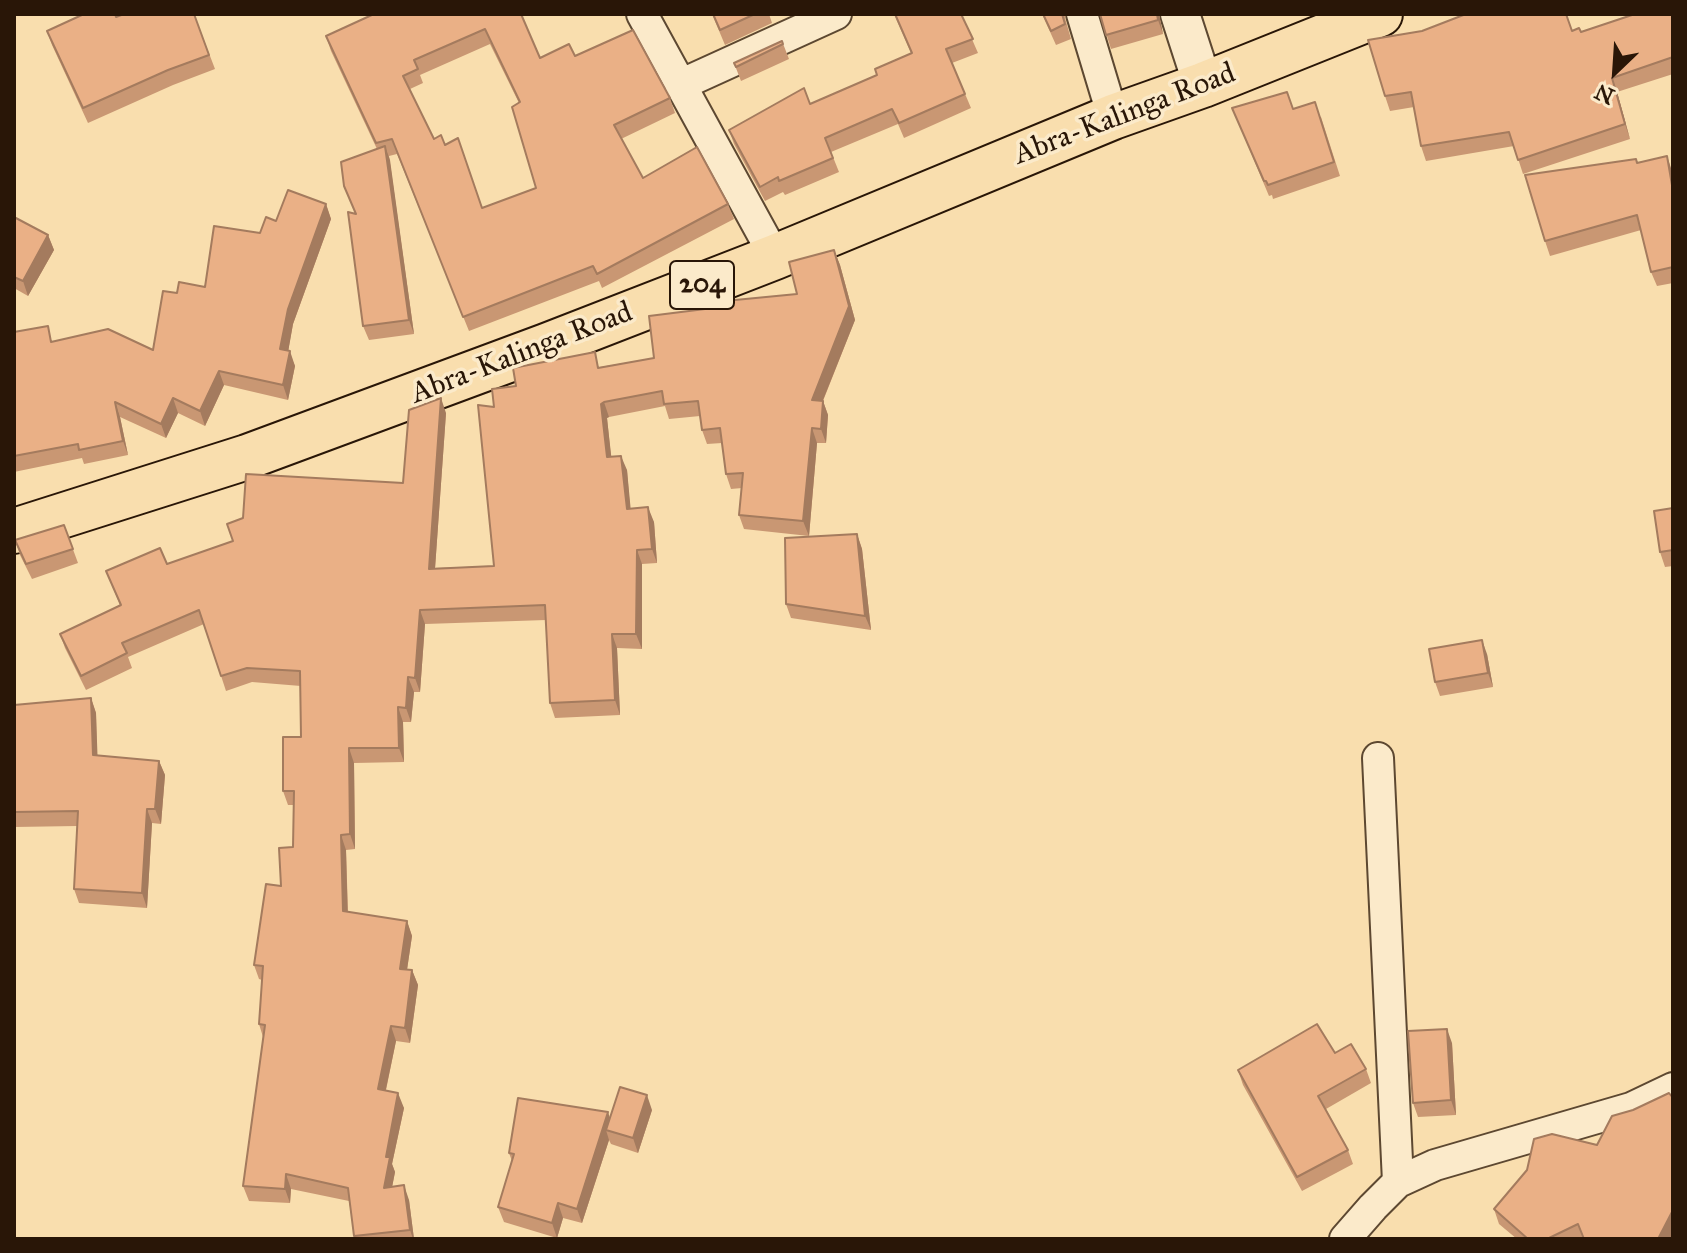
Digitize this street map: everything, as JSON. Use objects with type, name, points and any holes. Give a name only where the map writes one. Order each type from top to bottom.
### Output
[{"type":"main road","name":"Abra-Kalinga Road","points":[[14,531],[247,457],[561,341],[775,257],[1113,117],[1203,85],[1380,14]]},
{"type":"street","points":[[642,14],[775,257]]},
{"type":"street","points":[[680,85],[836,14]]},
{"type":"street","points":[[1082,14],[1113,117]]},
{"type":"street","points":[[1180,14],[1203,85]]},
{"type":"street","points":[[1378,758],[1398,1182]]},
{"type":"street","points":[[1345,1239],[1398,1182],[1435,1165],[1631,1108],[1673,1088]]},
{"type":"building","points":[[84,14],[115,14],[116,17],[124,14],[194,14],[209,55],[83,108],[47,31]]},
{"type":"building","points":[[374,14],[521,14],[540,58],[569,44],[575,56],[633,30],[670,98],[614,125],[643,178],[697,147],[728,204],[597,274],[593,266],[463,317],[392,139],[376,143],[326,36]],"holes":[[[485,29],[520,102],[512,107],[536,188],[482,208],[458,138],[445,145],[441,135],[434,139],[403,76],[418,69],[414,60]]]},
{"type":"building","points":[[713,14],[755,14],[720,30]]},
{"type":"building","points":[[895,14],[961,14],[973,39],[946,49],[965,94],[899,123],[892,109],[825,138],[833,158],[779,181],[778,177],[760,187],[729,130],[804,88],[810,104],[877,75],[875,69],[912,53]]},
{"type":"building","points":[[1043,14],[1062,14],[1065,24],[1051,31]]},
{"type":"building","points":[[1100,14],[1157,14],[1158,20],[1106,35]]},
{"type":"building","points":[[1466,14],[1566,14],[1572,31],[1579,28],[1581,32],[1635,14],[1673,14],[1673,57],[1612,78],[1625,124],[1518,160],[1509,132],[1421,146],[1411,92],[1385,96],[1368,40],[1422,31]]},
{"type":"building","points":[[782,41],[783,44],[736,67],[734,63]]},
{"type":"building","points":[[1287,92],[1293,109],[1315,102],[1334,162],[1268,185],[1232,108]]},
{"type":"building","points":[[385,146],[409,320],[363,326],[348,212],[356,214],[344,186],[341,162]]},
{"type":"building","points":[[1667,156],[1673,191],[1673,267],[1651,272],[1637,215],[1545,241],[1525,175],[1636,159],[1637,163]]},
{"type":"building","points":[[288,190],[326,204],[288,309],[280,349],[290,351],[283,385],[219,371],[200,411],[173,398],[161,424],[115,402],[123,441],[79,450],[78,444],[14,456],[14,332],[48,326],[51,342],[108,329],[153,350],[163,291],[177,293],[179,282],[205,287],[214,226],[260,233],[266,217],[276,221]]},
{"type":"building","points":[[14,217],[48,235],[23,281],[14,277]]},
{"type":"building","points":[[834,250],[849,306],[812,400],[823,401],[821,429],[812,428],[803,521],[739,515],[743,473],[726,474],[720,428],[702,430],[698,401],[664,404],[662,391],[604,402],[601,404],[607,457],[621,456],[627,509],[648,507],[652,549],[637,550],[636,634],[612,634],[615,700],[550,703],[545,605],[420,610],[415,678],[408,677],[406,708],[398,707],[399,748],[349,748],[350,834],[341,835],[343,911],[407,921],[400,969],[412,970],[405,1028],[391,1026],[378,1089],[398,1093],[386,1157],[390,1157],[384,1188],[404,1185],[410,1230],[354,1236],[348,1188],[286,1174],[285,1189],[243,1186],[265,1025],[259,1024],[263,966],[254,965],[266,884],[281,886],[279,848],[293,847],[294,791],[283,791],[283,737],[301,737],[300,671],[247,668],[221,676],[199,610],[122,643],[127,653],[81,676],[60,634],[121,605],[106,571],[160,548],[167,564],[233,541],[227,524],[243,518],[246,474],[403,483],[409,410],[441,398],[429,569],[494,566],[478,405],[494,407],[492,389],[516,386],[513,368],[595,352],[598,368],[654,358],[649,316],[705,309],[704,303],[797,294],[789,262]]},
{"type":"building","points":[[1673,508],[1673,550],[1660,552],[1654,511]]},
{"type":"building","points":[[64,525],[73,549],[26,564],[15,540]]},
{"type":"building","points":[[857,534],[865,616],[786,604],[785,538]]},
{"type":"building","points":[[1482,640],[1488,673],[1435,682],[1429,649]]},
{"type":"building","points":[[91,698],[93,755],[159,761],[155,809],[147,809],[142,893],[74,889],[78,811],[14,812],[14,705]]},
{"type":"building","points":[[1317,1024],[1335,1053],[1351,1044],[1366,1069],[1318,1096],[1348,1150],[1297,1177],[1238,1070]]},
{"type":"building","points":[[1447,1029],[1451,1100],[1413,1103],[1408,1031]]},
{"type":"building","points":[[620,1087],[647,1095],[633,1138],[606,1130]]},
{"type":"building","points":[[1669,1093],[1673,1098],[1673,1210],[1658,1239],[1584,1239],[1578,1224],[1547,1239],[1528,1239],[1494,1209],[1527,1170],[1534,1139],[1552,1134],[1597,1145],[1612,1116]]},
{"type":"building","points":[[518,1098],[608,1112],[577,1209],[558,1203],[552,1223],[498,1207],[514,1154],[509,1153]]}]
